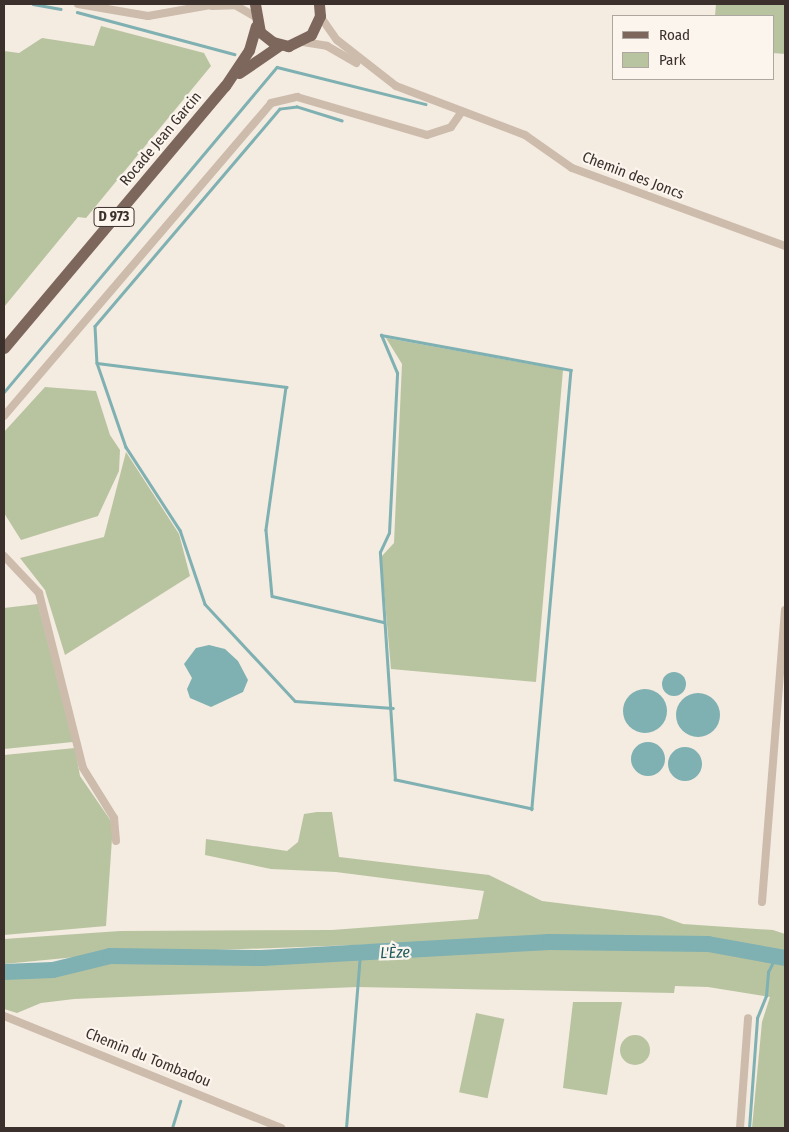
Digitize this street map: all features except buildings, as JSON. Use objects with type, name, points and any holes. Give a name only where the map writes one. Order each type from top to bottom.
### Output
[{"type":"main road","name":"Rocade Jean Garcin","points":[[4,348],[225,86],[250,50],[255,21],[255,4]]},
{"type":"main road","points":[[255,21],[266,38],[280,45],[303,42],[319,7]]},
{"type":"main road","name":"Rocade Jean Garcin","points":[[225,86],[280,45]]},
{"type":"street","points":[[78,4],[148,16],[235,5],[255,21]]},
{"type":"street","points":[[200,8],[216,4]]},
{"type":"street","name":"Chemin des Joncs","points":[[319,7],[337,40],[370,70]]},
{"type":"street","name":"Chemin des Joncs","points":[[303,42],[327,46],[396,86],[531,138],[572,168],[785,246]]},
{"type":"street","points":[[4,416],[271,103],[297,98],[427,135],[450,127],[462,111]]},
{"type":"street","points":[[4,556],[39,593],[83,768],[114,818],[116,841]]},
{"type":"street","points":[[762,902],[785,610]]},
{"type":"street","name":"Chemin du Tombadou","points":[[4,1016],[281,1128]]},
{"type":"street","points":[[740,1128],[748,1018]]},
{"type":"green space","points":[[716,4],[785,4],[785,54],[774,53],[774,15],[715,15]]},
{"type":"green space","points":[[101,26],[204,53],[211,66],[86,218],[78,217],[4,307],[4,51],[19,53],[42,38],[94,46]]},
{"type":"green space","points":[[386,338],[563,370],[536,682],[391,669],[381,557],[394,543],[402,364]]},
{"type":"green space","points":[[45,387],[96,391],[110,435],[120,450],[119,471],[98,516],[21,540],[4,513],[4,432]]},
{"type":"green space","points":[[126,452],[179,534],[190,576],[65,655],[45,590],[20,558],[104,537]]},
{"type":"green space","points":[[38,604],[73,742],[4,749],[4,608]]},
{"type":"green space","points":[[75,748],[80,776],[113,824],[106,926],[4,935],[4,755]]},
{"type":"green space","points":[[332,812],[339,857],[489,875],[542,901],[661,916],[683,924],[773,930],[785,934],[785,955],[736,942],[572,937],[107,954],[4,964],[4,939],[120,931],[332,930],[478,919],[484,891],[336,872],[271,869],[205,855],[206,839],[287,851],[298,842],[304,814]]},
{"type":"green space","points":[[649,944],[737,951],[785,961],[785,1128],[752,1128],[762,1022],[770,997],[708,987],[675,986],[674,993],[357,987],[74,999],[41,1003],[17,1013],[4,1009],[4,977],[70,973],[112,959],[271,962]]},
{"type":"green space","points":[[573,1002],[622,1002],[607,1095],[563,1088]]},
{"type":"green space","points":[[476,1013],[504,1019],[488,1098],[459,1092]]},
{"type":"green space","points":[[635,1035],[646,1039],[650,1050],[646,1061],[635,1065],[624,1061],[620,1050],[624,1039]]},
{"type":"water","points":[[209,645],[225,649],[238,661],[248,680],[243,692],[211,707],[190,698],[187,689],[192,678],[184,664],[196,648]]},
{"type":"water","points":[[674,672],[683,675],[686,684],[683,693],[674,696],[665,693],[662,684],[665,675]]},
{"type":"water","points":[[645,689],[657,693],[663,699],[667,711],[663,723],[657,729],[645,733],[633,729],[627,723],[623,711],[627,699],[633,693]]},
{"type":"water","points":[[698,693],[710,697],[716,703],[720,715],[716,727],[710,733],[698,737],[686,733],[680,727],[676,715],[680,703],[686,697]]},
{"type":"water","points":[[648,742],[660,747],[665,759],[660,771],[648,776],[636,771],[631,759],[636,747]]},
{"type":"water","points":[[685,747],[697,752],[702,764],[697,776],[685,781],[673,776],[668,764],[673,752]]},
{"type":"waterway","points":[[33,4],[61,9]]},
{"type":"waterway","points":[[77,12],[234,54]]},
{"type":"waterway","points":[[4,392],[277,67],[425,104]]},
{"type":"waterway","points":[[342,121],[297,107],[280,109],[95,326],[97,363],[286,387],[266,530],[272,596],[384,622]]},
{"type":"waterway","points":[[381,335],[571,370],[532,809],[395,780],[380,552],[389,533],[397,373],[381,335]]},
{"type":"waterway","points":[[97,363],[126,447],[180,530],[205,604],[295,701],[393,708]]},
{"type":"waterway","name":"L'Èze","points":[[4,972],[53,970],[110,956],[262,958],[550,942],[708,944],[785,958]]},
{"type":"waterway","points":[[346,1128],[360,954]]},
{"type":"waterway","points":[[749,1128],[757,1018],[766,996],[768,972],[777,954]]},
{"type":"waterway","points":[[172,1128],[180,1101]]}]
